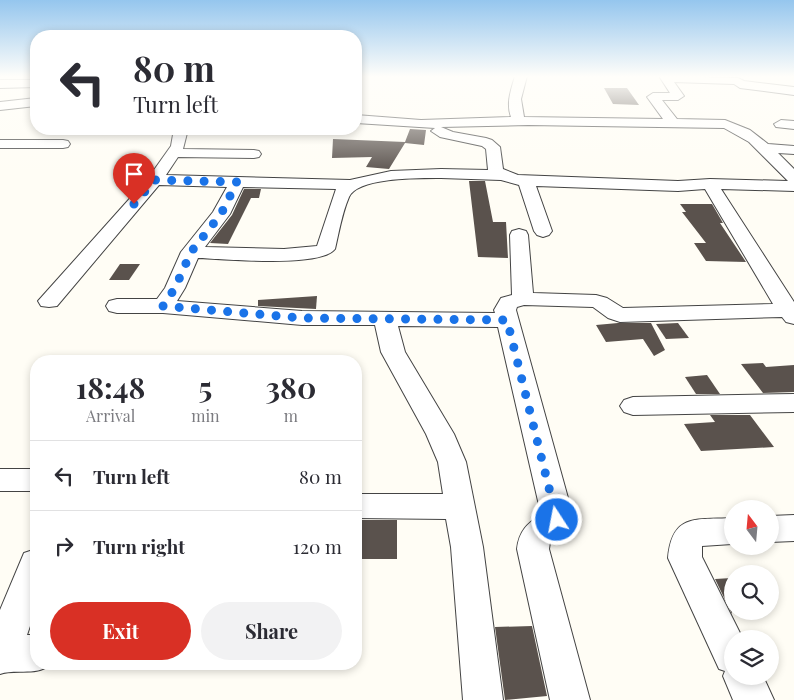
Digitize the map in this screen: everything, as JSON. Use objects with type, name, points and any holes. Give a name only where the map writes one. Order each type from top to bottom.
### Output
[{"type":"street","points":[[514,109],[520,121]]},
{"type":"street","points":[[662,109],[673,122]]},
{"type":"street","points":[[362,120],[404,124],[520,121],[704,122],[737,127],[747,133],[794,178]]},
{"type":"street","points":[[428,124],[446,135],[490,144],[493,147],[496,172],[500,175]]},
{"type":"street","points":[[49,301],[155,180],[174,153],[181,135]]},
{"type":"street","points":[[0,144],[63,144]]},
{"type":"street","points":[[763,148],[794,150]]},
{"type":"street","points":[[174,153],[254,154]]},
{"type":"street","points":[[155,180],[353,185],[408,174],[500,175],[526,181],[678,186],[710,184],[794,186]]},
{"type":"street","points":[[526,181],[543,231]]},
{"type":"street","points":[[163,306],[175,288],[191,252],[221,214],[237,182]]},
{"type":"street","points":[[710,184],[792,312]]},
{"type":"street","points":[[191,252],[303,255],[322,253],[325,249],[342,194],[344,190],[353,185]]},
{"type":"street","points":[[519,235],[523,299]]},
{"type":"street","points":[[570,700],[533,549],[533,539],[538,531],[554,522],[557,516],[507,320],[505,310],[509,302],[523,299],[596,301],[605,304],[612,313],[620,315],[792,312]]},
{"type":"street","points":[[117,306],[163,306],[302,318],[507,320]]},
{"type":"street","points":[[385,319],[393,352],[440,434],[452,462],[467,547],[483,700]]},
{"type":"street","points":[[633,406],[794,403]]},
{"type":"street","points":[[0,480],[30,480]]},
{"type":"street","points":[[362,506],[460,507]]},
{"type":"street","points":[[779,529],[794,528]]},
{"type":"street","points":[[724,531],[694,533],[686,541],[685,558],[724,639]]},
{"type":"street","points":[[9,653],[30,583]]},
{"type":"street","points":[[746,685],[754,700]]},
{"type":"building","points":[[410,129],[426,130],[424,145],[405,143],[389,169],[366,167],[372,157],[332,158],[333,139],[405,142]]},
{"type":"building","points":[[469,181],[485,181],[493,222],[506,222],[508,258],[478,257]]},
{"type":"building","points":[[244,189],[261,189],[259,198],[251,198],[228,244],[210,243],[232,215]]},
{"type":"building","points":[[680,204],[712,204],[723,223],[720,223],[746,262],[706,261],[694,243],[706,243],[682,212],[686,212]]},
{"type":"building","points":[[120,264],[140,264],[129,280],[109,280]]},
{"type":"building","points":[[317,296],[316,309],[258,306],[258,300]]},
{"type":"building","points":[[651,323],[665,350],[654,356],[643,339],[606,342],[596,325]]},
{"type":"building","points":[[678,323],[689,338],[666,339],[656,324]]},
{"type":"building","points":[[763,363],[766,367],[794,365],[794,392],[763,393],[741,364]]},
{"type":"building","points":[[707,375],[720,394],[696,394],[685,377]]},
{"type":"building","points":[[710,415],[750,415],[774,447],[701,451],[684,424],[715,422]]},
{"type":"building","points":[[362,520],[397,520],[397,559],[362,559]]},
{"type":"building","points":[[724,578],[724,598],[715,579]]},
{"type":"building","points":[[532,626],[547,696],[505,700],[495,627]]},
{"type":"route","points":[[134,204],[155,180],[237,182],[221,214],[191,252],[175,288],[163,306],[302,318],[507,320],[557,520]]}]
